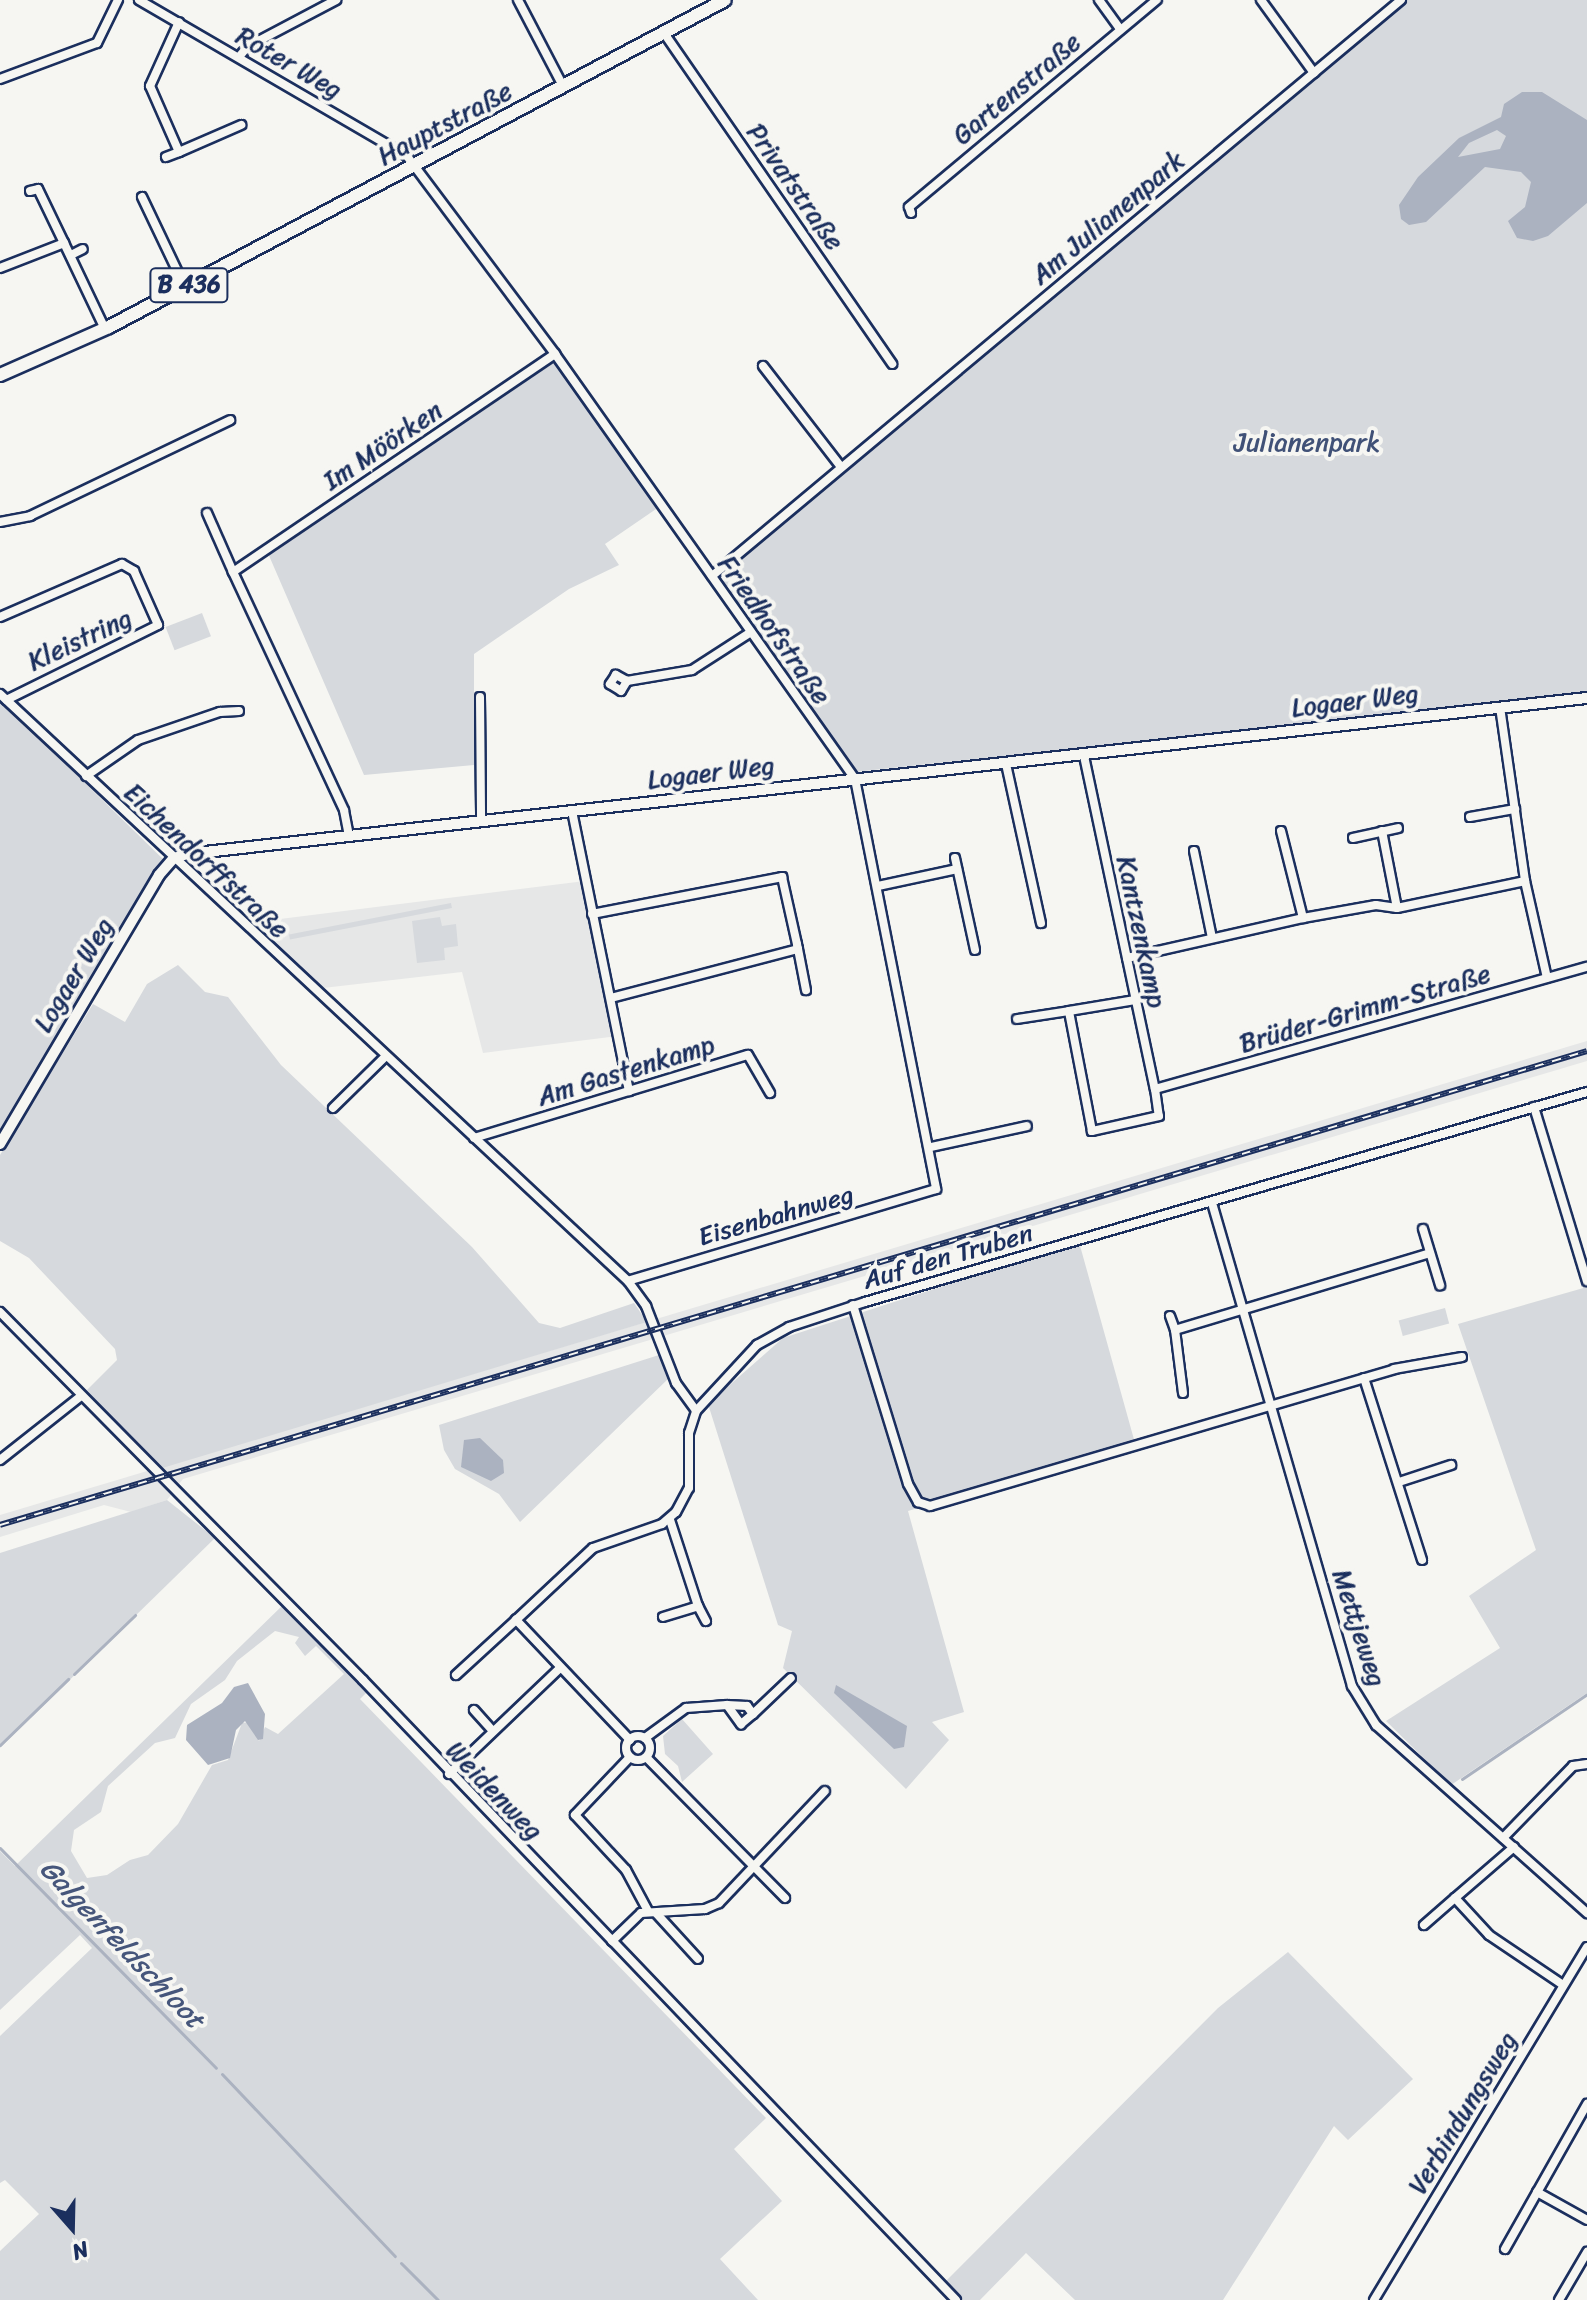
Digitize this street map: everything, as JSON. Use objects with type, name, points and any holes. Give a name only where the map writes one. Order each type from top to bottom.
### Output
[{"type":"main road","name":"Hauptstraße","points":[[0,375],[105,329],[725,0]]},
{"type":"street","points":[[0,79],[97,43],[118,0]]},
{"type":"street","name":"Roter Weg","points":[[139,0],[401,149],[415,166]]},
{"type":"street","points":[[239,57],[247,47],[336,0]]},
{"type":"street","points":[[518,0],[563,86]]},
{"type":"street","points":[[1099,0],[1119,28]]},
{"type":"street","name":"Gartenstraße","points":[[911,213],[909,207],[1119,28],[1157,0]]},
{"type":"street","points":[[1261,0],[1314,73]]},
{"type":"street","name":"Am Julianenpark","points":[[712,576],[1401,0]]},
{"type":"street","points":[[179,22],[150,86],[179,152]]},
{"type":"street","name":"Privatstraße","points":[[664,33],[892,364]]},
{"type":"street","points":[[166,157],[241,125]]},
{"type":"street","name":"Friedhofstraße","points":[[415,166],[555,354],[855,779],[931,1147],[936,1189]]},
{"type":"street","points":[[30,191],[38,189],[105,329]]},
{"type":"street","points":[[142,197],[185,287]]},
{"type":"street","points":[[0,268],[64,243]]},
{"type":"street","points":[[71,255],[83,249]]},
{"type":"street","name":"Im Möörken","points":[[233,572],[555,354]]},
{"type":"street","points":[[763,366],[841,467]]},
{"type":"street","points":[[0,522],[30,516],[230,420]]},
{"type":"street","points":[[207,513],[344,810],[349,836]]},
{"type":"street","name":"Kleistring","points":[[0,617],[122,564],[134,571],[158,625],[3,697]]},
{"type":"street","points":[[627,681],[692,670],[751,632]]},
{"type":"street","name":"Eichendorffstraße","points":[[3,697],[628,1281],[646,1306],[676,1383],[696,1411]]},
{"type":"street","points":[[480,697],[481,822]]},
{"type":"street","name":"Logaer Weg","points":[[0,1144],[159,875],[174,858],[1587,698]]},
{"type":"street","points":[[1500,707],[1525,881],[1547,978]]},
{"type":"street","points":[[86,776],[138,740],[220,712],[239,711]]},
{"type":"street","name":"Kantzenkamp","points":[[1069,1011],[1092,1131],[1159,1116],[1084,756]]},
{"type":"street","points":[[1006,764],[1041,923]]},
{"type":"street","points":[[1470,817],[1515,809]]},
{"type":"street","points":[[572,811],[629,1091]]},
{"type":"street","points":[[1353,838],[1398,828]]},
{"type":"street","points":[[1281,831],[1303,918]]},
{"type":"street","points":[[1382,831],[1397,908]]},
{"type":"street","points":[[1194,851],[1212,938]]},
{"type":"street","points":[[955,858],[975,950]]},
{"type":"street","points":[[878,886],[957,869]]},
{"type":"street","points":[[592,914],[782,877],[806,990]]},
{"type":"street","points":[[1127,958],[1303,918],[1376,905],[1397,908],[1525,881]]},
{"type":"street","points":[[611,998],[798,949]]},
{"type":"street","name":"Brüder-Grimm-Straße","points":[[1155,1089],[1587,967]]},
{"type":"street","points":[[1017,1019],[1135,1000]]},
{"type":"street","name":"Am Gastenkamp","points":[[474,1138],[748,1055],[770,1093]]},
{"type":"street","points":[[333,1108],[386,1056]]},
{"type":"street","points":[[1587,1092],[1534,1107],[1587,1281]]},
{"type":"street","name":"Auf den Truben","points":[[696,1411],[757,1345],[853,1305],[1534,1107]]},
{"type":"street","points":[[931,1147],[1027,1126]]},
{"type":"street","name":"Eisenbahnweg","points":[[628,1281],[936,1189]]},
{"type":"street","name":"Mettjeweg","points":[[1212,1203],[1352,1686],[1376,1725],[1587,1913]]},
{"type":"street","points":[[1423,1229],[1440,1285]]},
{"type":"street","points":[[1175,1330],[1430,1253]]},
{"type":"street","points":[[853,1305],[908,1484],[918,1502],[930,1506],[1364,1378],[1462,1357]]},
{"type":"street","points":[[1170,1316],[1175,1330],[1183,1393]]},
{"type":"street","name":"Weidenweg","points":[[2,1317],[363,1680],[449,1774],[956,2300]]},
{"type":"street","points":[[1364,1378],[1422,1560]]},
{"type":"street","points":[[0,1460],[81,1396]]},
{"type":"street","points":[[456,1675],[593,1548],[670,1520],[689,1488],[689,1433],[696,1411]]},
{"type":"street","points":[[1399,1482],[1451,1465]]},
{"type":"street","points":[[670,1520],[698,1606],[706,1621]]},
{"type":"street","points":[[663,1617],[698,1606]]},
{"type":"street","points":[[516,1620],[630,1740],[630,1757],[575,1815],[626,1870],[652,1912],[698,1959]]},
{"type":"street","points":[[449,1774],[560,1668]]},
{"type":"street","points":[[727,1705],[741,1724],[791,1678]]},
{"type":"street","points":[[630,1740],[645,1738],[678,1711],[727,1705],[747,1706],[753,1714]]},
{"type":"street","points":[[474,1710],[493,1731]]},
{"type":"street","points":[[645,1738],[650,1748],[646,1757]]},
{"type":"street","points":[[630,1757],[646,1757],[785,1898]]},
{"type":"street","points":[[1503,1838],[1573,1766],[1587,1764]]},
{"type":"street","points":[[612,1941],[652,1912],[719,1903],[825,1791]]},
{"type":"street","points":[[1424,1925],[1514,1847]]},
{"type":"street","points":[[1455,1898],[1489,1935],[1563,1985]]},
{"type":"street","name":"Verbindungsweg","points":[[1374,2300],[1587,1947]]},
{"type":"street","points":[[1505,2249],[1587,2104]]},
{"type":"street","points":[[1537,2192],[1587,2220]]},
{"type":"street","points":[[1559,2300],[1587,2252]]},
{"type":"shaded area","points":[[1522,92],[1542,92],[1587,120],[1587,203],[1548,236],[1533,241],[1517,238],[1508,221],[1525,207],[1531,182],[1521,172],[1485,167],[1426,222],[1409,225],[1401,219],[1399,205],[1418,177],[1459,138],[1501,117],[1504,104]],"holes":[[[1497,130],[1506,136],[1500,149],[1458,157],[1469,143]]]},
{"type":"shaded area","points":[[585,881],[618,1036],[483,1053],[462,972],[323,988],[248,923]]},
{"type":"shaded area","points":[[1587,1041],[1587,1061],[183,1479],[167,1500],[131,1512],[104,1505],[0,1537],[0,1515]]},
{"type":"shaded area","points":[[480,1438],[503,1460],[504,1473],[491,1481],[461,1467],[464,1440]]},
{"type":"shaded area","points":[[248,1683],[265,1714],[263,1739],[258,1740],[245,1721],[236,1730],[230,1758],[208,1765],[186,1740],[187,1725],[222,1703],[234,1687]]},
{"type":"shaded area","points":[[836,1685],[907,1726],[904,1747],[894,1749],[834,1693]]},
{"type":"green space","name":"Julianenpark","points":[[1403,0],[1587,0],[1587,693],[855,772],[717,576]]},
{"type":"green space","points":[[555,362],[659,507],[605,544],[619,565],[569,589],[474,654],[474,765],[364,775],[267,551]]},
{"type":"green space","points":[[202,613],[211,636],[175,650],[166,627]]},
{"type":"green space","points":[[0,700],[165,861],[0,1137]]},
{"type":"green space","points":[[451,903],[452,908],[290,939],[289,934]]},
{"type":"green space","points":[[440,917],[442,926],[456,924],[458,946],[444,948],[445,960],[417,963],[412,921]]},
{"type":"green space","points":[[178,965],[205,992],[228,997],[281,1065],[472,1247],[539,1323],[560,1328],[634,1303],[647,1322],[159,1469],[87,1390],[117,1360],[115,1349],[29,1258],[0,1241],[0,1155],[93,1004],[125,1022],[147,984]]},
{"type":"green space","points":[[1079,1242],[1135,1443],[908,1511],[964,1712],[932,1722],[949,1740],[906,1789],[783,1668],[792,1631],[778,1625],[708,1404],[783,1338]]},
{"type":"green space","points":[[1587,1287],[1587,1693],[1451,1785],[1386,1721],[1500,1648],[1469,1596],[1536,1550],[1458,1324]]},
{"type":"green space","points":[[1445,1308],[1449,1323],[1403,1336],[1399,1320]]},
{"type":"green space","points":[[659,1355],[668,1379],[520,1522],[499,1494],[455,1469],[444,1450],[439,1425]]},
{"type":"green space","points":[[167,1500],[215,1538],[0,1748],[0,1553]]},
{"type":"green space","points":[[285,1603],[371,1688],[360,1699],[766,2118],[734,2149],[782,2201],[720,2259],[758,2300],[0,2300],[0,2251],[39,2214],[5,2180],[0,2183],[0,2036],[92,1948],[80,1935],[0,2010],[0,1851],[15,1866]],"holes":[[[275,1631],[299,1637],[295,1643],[305,1656],[316,1646],[344,1674],[278,1734],[265,1727],[259,1741],[250,1722],[242,1723],[228,1760],[212,1765],[178,1824],[148,1855],[130,1860],[107,1875],[87,1878],[71,1851],[74,1830],[101,1812],[108,1786],[155,1743],[175,1738],[191,1704],[225,1680],[237,1661]]]},
{"type":"green space","points":[[682,1719],[713,1754],[682,1782],[678,1766],[665,1754],[663,1736]]},
{"type":"green space","points":[[1288,1952],[1413,2079],[1348,2140],[1334,2126],[1223,2300],[1075,2300],[1026,2253],[980,2300],[961,2300],[945,2282],[1218,2008]]},
{"type":"waterway","points":[[74,1674],[135,1615]]},
{"type":"waterway","points":[[0,1745],[68,1679]]},
{"type":"waterway","points":[[1462,1779],[1587,1694]]},
{"type":"waterway","name":"Galgenfeldschloot","points":[[0,1848],[216,2068]]},
{"type":"waterway","name":"Galgenfeldschloot","points":[[222,2074],[395,2256]]},
{"type":"waterway","name":"Galgenfeldschloot","points":[[401,2263],[438,2300]]},
{"type":"railway","points":[[0,1525],[1587,1051]]}]
